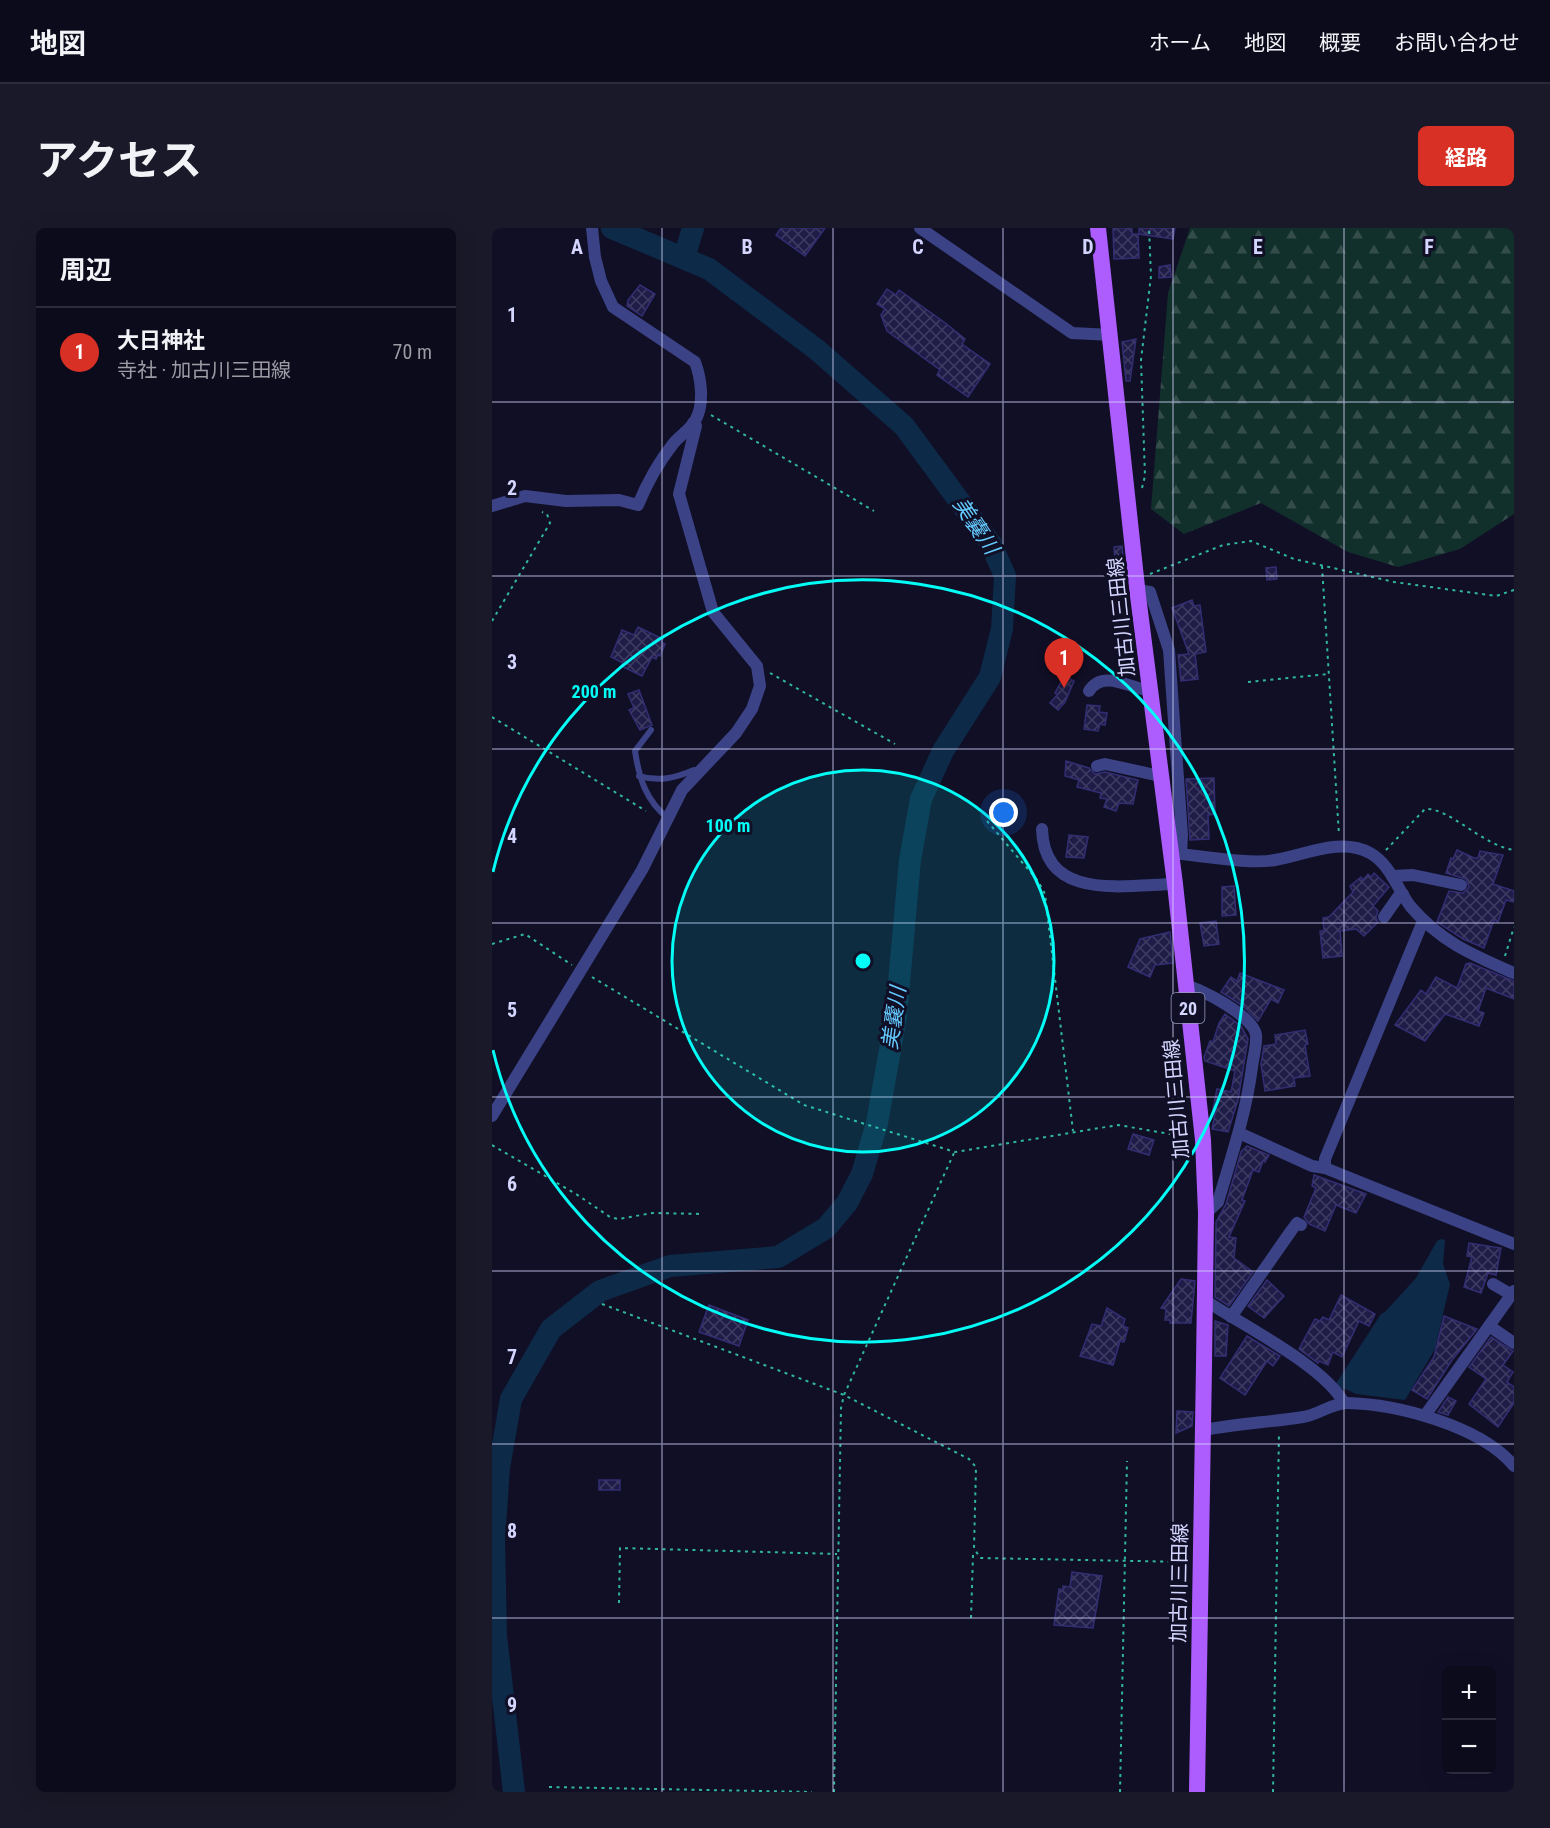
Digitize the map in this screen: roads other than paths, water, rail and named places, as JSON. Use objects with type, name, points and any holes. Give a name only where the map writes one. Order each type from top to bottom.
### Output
[{"type":"main road","name":"加古川三田線","points":[[1098,228],[1160,776],[1175,853],[1175,884],[1203,1140],[1206,1213],[1197,1792]]},
{"type":"street","points":[[920,228],[1072,333],[1111,335]]},
{"type":"street","points":[[492,506],[525,496],[566,501],[619,500],[638,505],[648,482],[660,463],[673,444],[693,423],[698,410],[700,375],[695,362],[613,306],[601,281],[592,233]]},
{"type":"street","points":[[492,1116],[642,870],[682,790],[736,733],[752,709],[760,686],[760,670],[713,612],[690,538],[679,494],[696,426],[693,423]]},
{"type":"street","points":[[1137,585],[1150,592],[1169,650],[1182,835],[1175,853],[1273,861],[1339,847],[1368,852],[1378,859],[1426,922],[1457,948],[1508,971]]},
{"type":"street","points":[[1089,691],[1094,684],[1103,680],[1150,691]]},
{"type":"street","points":[[1097,766],[1105,764],[1160,776]]},
{"type":"street","points":[[1042,829],[1042,846],[1059,874],[1071,881],[1098,886],[1175,884]]},
{"type":"street","points":[[1392,876],[1413,875],[1461,885]]},
{"type":"street","points":[[1384,917],[1398,897],[1403,894]]},
{"type":"street","points":[[1325,1168],[1325,1159],[1421,926],[1426,922]]},
{"type":"street","points":[[1186,986],[1195,988],[1233,1010],[1250,1023],[1256,1034],[1247,1106],[1218,1202],[1206,1213]]},
{"type":"street","points":[[1239,1132],[1312,1166],[1325,1168],[1514,1244]]},
{"type":"street","points":[[1231,1317],[1297,1223],[1301,1225]]},
{"type":"street","points":[[1426,1414],[1513,1293],[1493,1284]]},
{"type":"street","points":[[1205,1303],[1295,1357],[1338,1392],[1344,1403]]},
{"type":"street","points":[[1490,1326],[1514,1343]]},
{"type":"street","points":[[1204,1430],[1280,1418],[1305,1417],[1344,1403],[1426,1414],[1512,1458]]},
{"type":"lane","points":[[651,730],[635,752],[639,776],[647,794],[668,820]]},
{"type":"lane","points":[[639,776],[651,780],[666,779],[694,770],[699,772]]},
{"type":"water","points":[[1445,1240],[1443,1264],[1450,1284],[1435,1349],[1405,1400],[1356,1394],[1343,1388],[1341,1390],[1335,1385],[1381,1314],[1416,1278],[1437,1241]]},
{"type":"waterway","name":"美嚢川","points":[[514,1792],[496,1636],[494,1540],[499,1468],[511,1399],[551,1329],[600,1291],[670,1266],[778,1257],[826,1228],[847,1203],[862,1174],[877,1123],[896,1016],[910,860],[921,799],[943,751],[990,677],[1002,629],[1005,576],[991,544],[904,426],[816,349],[709,269],[612,228]]},
{"type":"waterway","points":[[684,258],[693,228]]},
{"type":"place","name":"大日神社","points":[[1064,688]]}]
